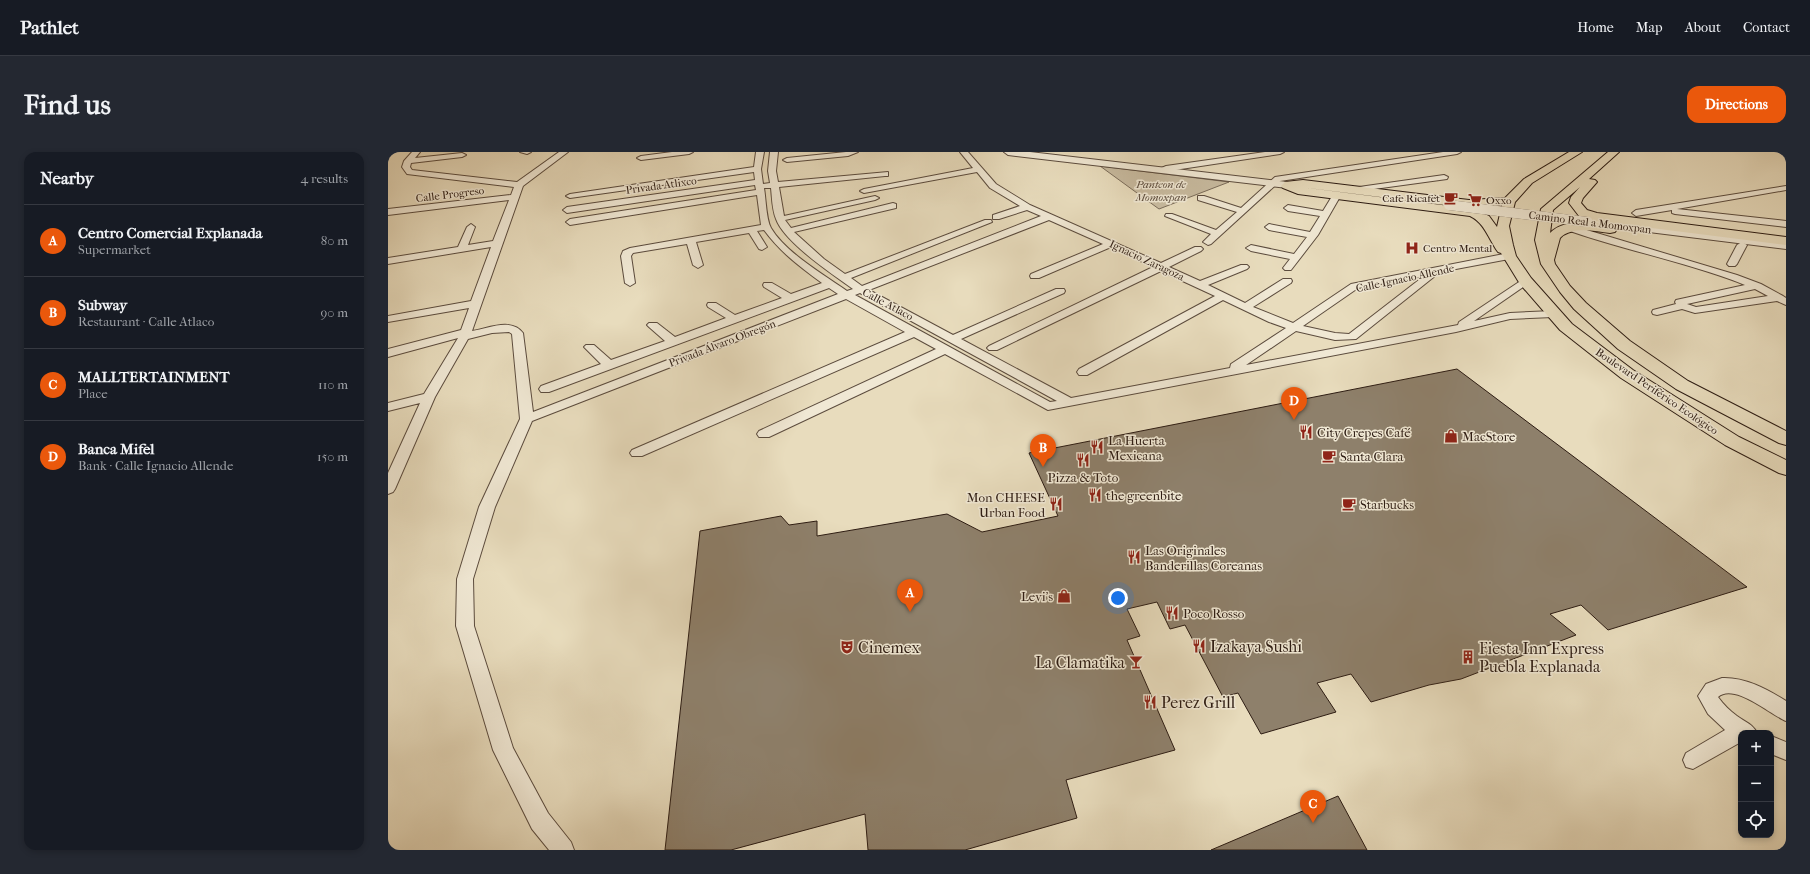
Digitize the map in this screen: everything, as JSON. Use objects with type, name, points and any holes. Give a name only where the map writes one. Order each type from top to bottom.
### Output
[{"type":"highway","points":[[1291,186],[1302,184],[1469,204],[1509,201],[1528,181],[1577,152]]},
{"type":"highway","name":"Boulevard Periférico Ecológico","points":[[1614,152],[1548,209],[1542,240],[1548,264],[1565,289],[1580,306],[1596,322],[1624,344],[1682,385],[1786,439]]},
{"type":"highway","points":[[1626,152],[1600,173],[1577,197],[1576,203],[1581,211],[1590,216],[1608,220],[1786,241]]},
{"type":"highway","points":[[1291,186],[1298,190],[1477,214],[1486,220],[1498,243],[1509,256]]},
{"type":"highway","name":"Boulevard Periférico Ecológico","points":[[1509,201],[1503,226],[1509,256],[1525,282],[1553,314],[1574,334],[1634,378],[1732,441],[1786,468]]},
{"type":"highway","points":[[1548,264],[1549,247],[1554,237],[1560,231],[1570,228],[1602,228],[1786,250]]},
{"type":"street","points":[[416,152],[408,161],[406,167],[410,172],[446,174],[519,185]]},
{"type":"street","points":[[390,481],[429,397],[466,334],[497,243],[519,185],[564,152]]},
{"type":"street","points":[[641,158],[689,152]]},
{"type":"street","name":"Calle Atlaco","points":[[774,152],[772,171],[780,219],[791,235],[843,278],[861,290],[1069,402]]},
{"type":"street","points":[[786,160],[848,154],[854,152]]},
{"type":"street","name":"Ignacio Zaragoza","points":[[964,152],[993,186],[1027,207],[1111,244],[1273,320],[1294,327],[1347,338],[1352,336],[1436,271]]},
{"type":"street","name":"Camino Real a Momoxpan","points":[[1008,152],[1164,169]]},
{"type":"street","name":"Camino Real a Momoxpan","points":[[1033,152],[1291,186],[1786,246]]},
{"type":"street","points":[[1164,169],[1280,152]]},
{"type":"street","points":[[1208,242],[1278,179],[1457,152]]},
{"type":"street","points":[[408,161],[462,155]]},
{"type":"street","points":[[599,184],[758,161]]},
{"type":"street","points":[[570,196],[758,161]]},
{"type":"street","name":"Calle Atlaco","points":[[758,161],[759,187],[766,227],[778,242],[802,264],[846,296],[1048,406],[1069,402]]},
{"type":"street","points":[[864,191],[979,169]]},
{"type":"street","points":[[570,222],[759,187],[885,174]]},
{"type":"street","points":[[1352,190],[1444,177]]},
{"type":"street","name":"Privada Atlixco","points":[[567,210],[759,187]]},
{"type":"street","points":[[1636,213],[1786,188]]},
{"type":"street","points":[[1288,268],[1313,235],[1337,195]]},
{"type":"street","name":"Calle Progreso","points":[[388,212],[515,197]]},
{"type":"street","points":[[780,219],[874,198]]},
{"type":"street","points":[[1201,198],[1243,211]]},
{"type":"street","points":[[778,242],[791,235],[893,206]]},
{"type":"street","points":[[843,278],[1027,207]]},
{"type":"street","points":[[1288,208],[1326,214]]},
{"type":"street","points":[[1658,209],[1786,224]]},
{"type":"street","name":"Privada Álvaro Obregón","points":[[527,419],[1050,216]]},
{"type":"street","points":[[1170,216],[1217,233]]},
{"type":"street","points":[[462,248],[471,227]]},
{"type":"street","points":[[630,283],[626,253],[635,250],[766,227]]},
{"type":"street","points":[[1269,227],[1313,235]]},
{"type":"street","points":[[1570,228],[1589,235],[1702,267],[1757,286],[1782,300]]},
{"type":"street","points":[[752,229],[762,247]]},
{"type":"street","points":[[691,240],[698,265]]},
{"type":"street","points":[[388,261],[497,243]]},
{"type":"street","points":[[1035,276],[1111,244]]},
{"type":"street","points":[[1732,264],[1742,245]]},
{"type":"street","points":[[1251,248],[1297,257]]},
{"type":"street","points":[[993,348],[1198,249]]},
{"type":"street","name":"Calle Ignacio Allende","points":[[1229,371],[1355,286],[1509,256]]},
{"type":"street","points":[[1200,285],[1244,266]]},
{"type":"street","points":[[1245,307],[1287,281]]},
{"type":"street","points":[[1456,329],[1525,282]]},
{"type":"street","points":[[545,389],[829,284]]},
{"type":"street","points":[[768,285],[790,298]]},
{"type":"street","points":[[1683,306],[1680,302],[1757,286]]},
{"type":"street","points":[[953,339],[1060,291]]},
{"type":"street","points":[[1083,372],[1223,296]]},
{"type":"street","points":[[1658,312],[1683,306],[1694,310],[1782,300]]},
{"type":"street","points":[[388,318],[477,303]]},
{"type":"street","points":[[712,304],[734,319]]},
{"type":"street","points":[[1069,402],[1456,329],[1510,316],[1553,314]]},
{"type":"street","points":[[652,325],[674,342]]},
{"type":"street","points":[[388,353],[466,334],[503,328],[511,328],[517,333],[527,419],[487,507],[466,579],[465,626],[503,750],[540,821],[563,850]]},
{"type":"street","name":"Calle Atlaco","points":[[637,453],[913,333]]},
{"type":"street","points":[[590,347],[610,366]]},
{"type":"street","points":[[764,434],[949,353],[970,348]]},
{"type":"street","points":[[388,407],[429,397]]},
{"type":"street","points":[[1742,730],[1723,718],[1713,707],[1708,696],[1714,688],[1725,685],[1739,686],[1786,712]]},
{"type":"street","points":[[1694,760],[1738,736]]},
{"type":"street","points":[[1774,746],[1786,751]]},
{"type":"green space","name":"Panteon de Momoxpan","points":[[1100,166],[1229,182],[1159,209]]},
{"type":"building","points":[[1457,369],[1747,587],[1608,630],[1581,605],[1550,614],[1576,635],[1461,679],[1429,685],[1371,702],[1351,674],[1317,683],[1336,712],[1261,734],[1238,693],[1223,697],[1185,625],[1170,629],[1157,602],[1127,609],[1140,636],[1127,640],[1175,750],[1066,780],[1077,818],[965,850],[868,850],[865,814],[731,850],[665,850],[700,531],[781,516],[789,525],[817,521],[817,536],[947,514],[982,532],[1058,516],[1029,453]]},
{"type":"building","points":[[1338,796],[1367,850],[1211,850]]},
{"type":"place","name":"Cafe Ricafet","points":[[1451,198]]},
{"type":"place","name":"Oxxo","points":[[1475,200]]},
{"type":"place","name":"Centro Mental","points":[[1412,248]]},
{"type":"place","name":"Banca Mifel","points":[[1294,420]]},
{"type":"place","name":"City Crepes Café","points":[[1306,432]]},
{"type":"place","name":"MacStore","points":[[1451,436]]},
{"type":"place","name":"La Huerta Mexicana","points":[[1097,447]]},
{"type":"place","name":"Santa Clara","points":[[1329,456]]},
{"type":"place","name":"Pizza & Toto","points":[[1083,460]]},
{"type":"place","name":"Subway","points":[[1043,467]]},
{"type":"place","name":"the greenbite","points":[[1095,495]]},
{"type":"place","name":"Mon CHEESE Urban Food","points":[[1056,504]]},
{"type":"place","name":"Starbucks","points":[[1349,504]]},
{"type":"place","name":"Las Originales Banderillas Coreanas","points":[[1134,557]]},
{"type":"place","name":"Levi's","points":[[1064,596]]},
{"type":"place","name":"Centro Comercial Explanada","points":[[910,612]]},
{"type":"place","name":"Poco Rosso","points":[[1172,613]]},
{"type":"place","name":"Izakaya Sushi","points":[[1199,646]]},
{"type":"place","name":"Cinemex","points":[[847,647]]},
{"type":"place","name":"Fiesta Inn Express Puebla Explanada","points":[[1468,657]]},
{"type":"place","name":"La Clamatika","points":[[1136,662]]},
{"type":"place","name":"Perez Grill","points":[[1150,702]]},
{"type":"place","name":"MALLTERTAINMENT","points":[[1313,823]]}]
